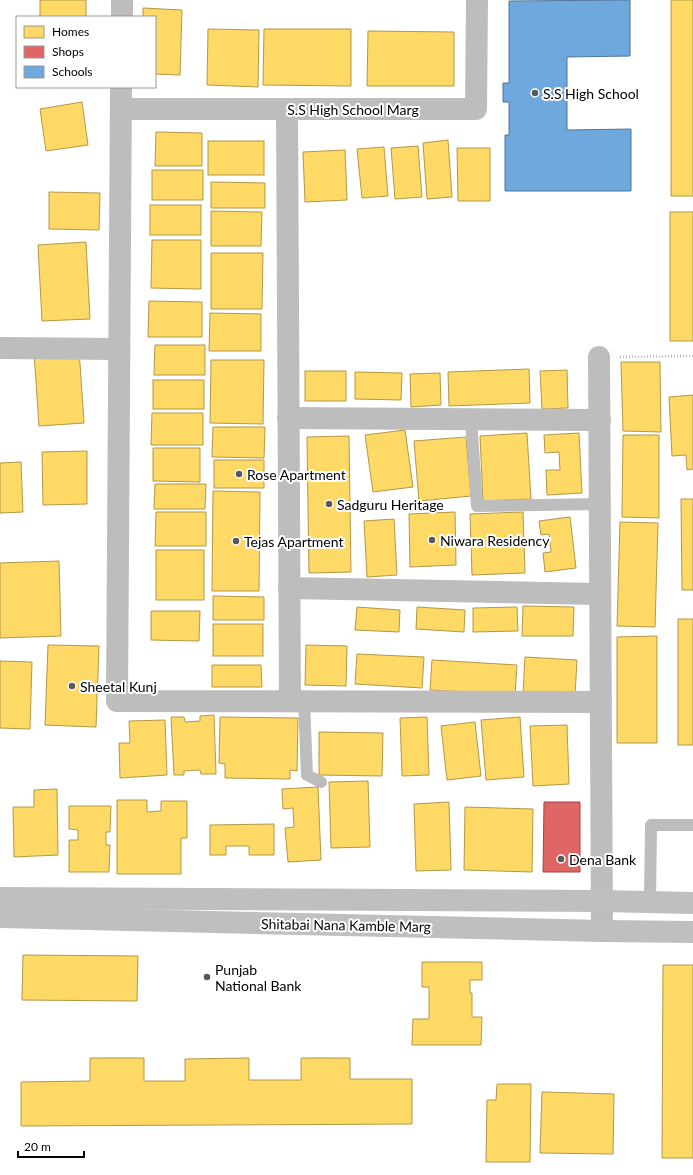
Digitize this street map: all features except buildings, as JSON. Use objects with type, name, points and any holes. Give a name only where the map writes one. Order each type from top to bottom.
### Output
[{"type":"street","points":[[122,0],[122,16]]},
{"type":"street","name":"S.S High School Marg","points":[[121,109],[476,109],[477,0]]},
{"type":"street","points":[[121,88],[117,701],[601,702]]},
{"type":"street","points":[[287,109],[289,588],[297,701]]},
{"type":"street","points":[[0,348],[119,349]]},
{"type":"street","points":[[599,358],[602,931]]},
{"type":"street","points":[[288,418],[600,420]]},
{"type":"street","points":[[289,588],[600,594]]},
{"type":"street","name":"Shitabai Nana Kamble Marg","points":[[0,898],[650,901],[693,903]]},
{"type":"street","name":"Shitabai Nana Kamble Marg","points":[[0,917],[693,932]]},
{"type":"lane","points":[[471,420],[477,506],[600,504]]},
{"type":"lane","points":[[297,701],[307,775],[321,782]]},
{"type":"lane","points":[[650,901],[651,825],[693,825]]},
{"type":"path","points":[[599,358],[693,356]]},
{"type":"place","name":"S.S High School","points":[[535,93]]},
{"type":"place","name":"Rose Apartment","points":[[239,474]]},
{"type":"place","name":"Sadguru Heritage","points":[[329,504]]},
{"type":"place","name":"Niwara Residency","points":[[432,540]]},
{"type":"place","name":"Tejas Apartment","points":[[236,541]]},
{"type":"place","name":"Sheetal Kunj","points":[[72,686]]},
{"type":"place","name":"Dena Bank","points":[[561,859]]},
{"type":"place","name":"Punjab National Bank","points":[[207,977]]}]
